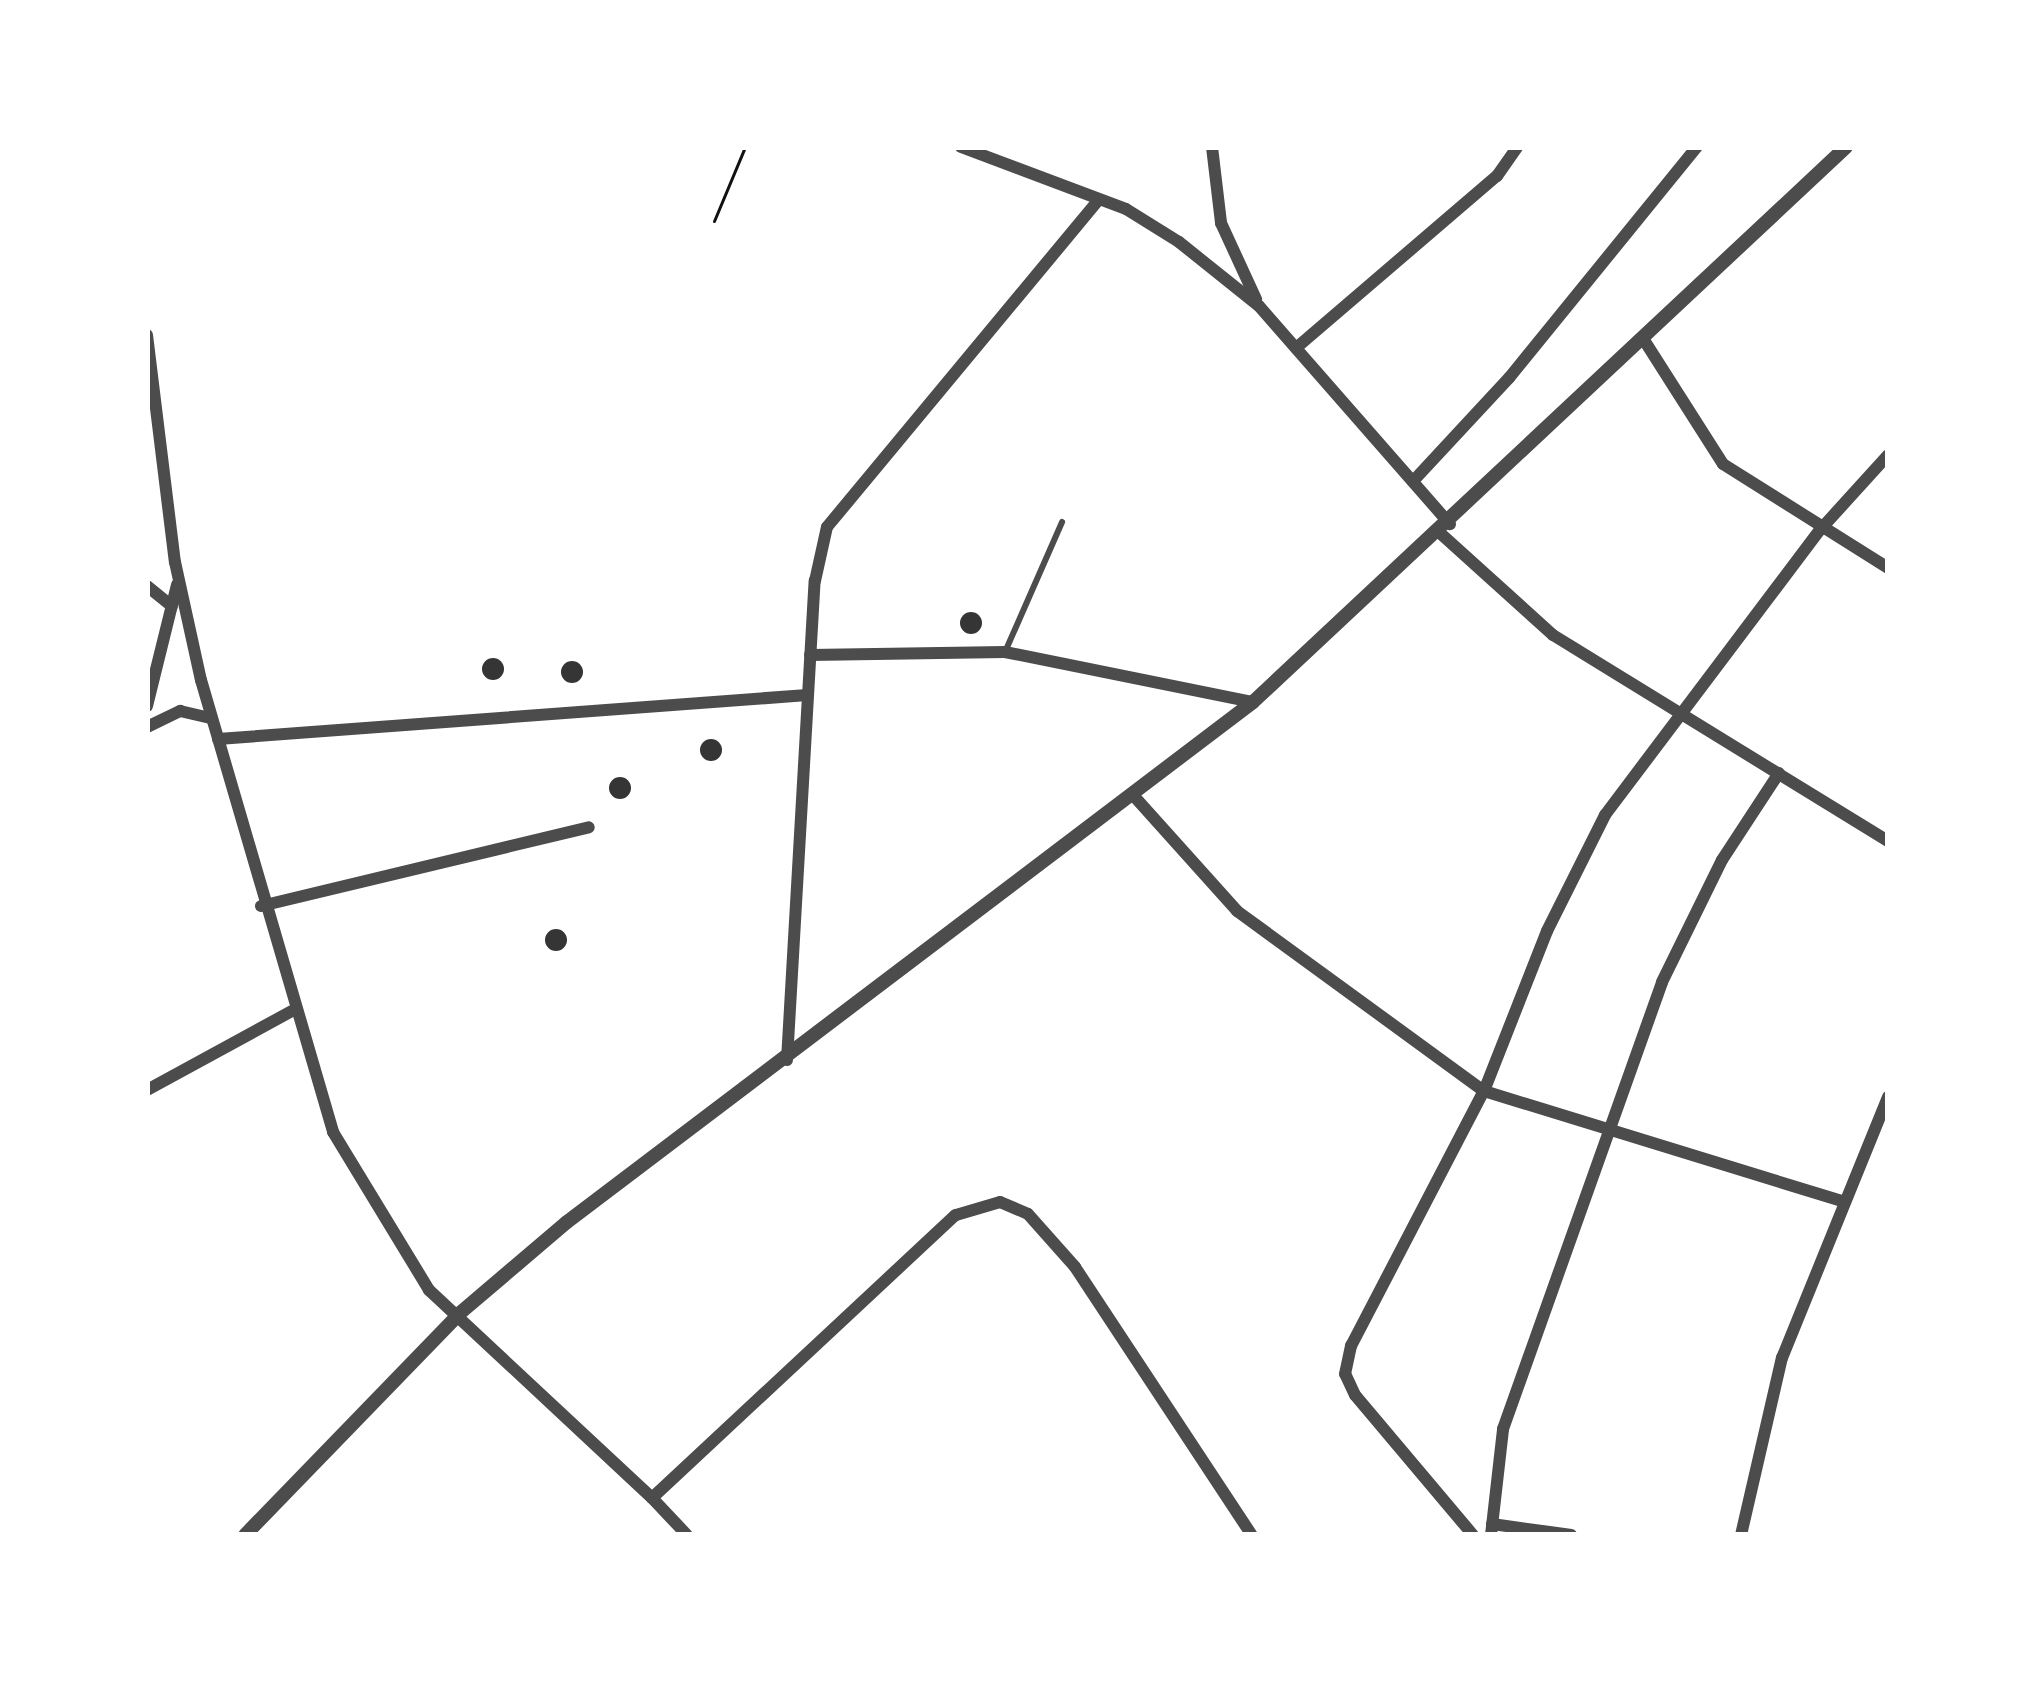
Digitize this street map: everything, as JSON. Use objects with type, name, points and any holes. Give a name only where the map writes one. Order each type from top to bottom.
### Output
[{"type":"street","points":[[962,147],[1000,154],[1154,224],[1259,306],[1416,478],[1445,528],[1553,635],[1888,841]]},
{"type":"street","points":[[1212,147],[1221,223],[1259,306]]},
{"type":"street","points":[[1297,347],[1497,176],[1516,147]]},
{"type":"street","points":[[1416,478],[1509,378],[1697,147]]},
{"type":"street","points":[[245,1535],[460,1313],[567,1222],[787,1061],[1253,702],[1445,528],[1846,147]]},
{"type":"street","points":[[787,1061],[807,695],[820,551],[841,502],[1098,200]]},
{"type":"street","points":[[147,335],[179,577],[210,718],[292,1011],[333,1132],[429,1290],[460,1313],[687,1535]]},
{"type":"street","points":[[1644,340],[1723,464],[1820,530],[1888,568]]},
{"type":"street","points":[[1473,1535],[1423,1484],[1345,1374],[1364,1316],[1484,1091],[1577,867],[1678,711],[1820,530],[1888,455]]},
{"type":"street","points":[[147,706],[179,577]]},
{"type":"street","points":[[147,586],[172,606]]},
{"type":"street","points":[[810,655],[1005,652],[1253,702]]},
{"type":"street","points":[[218,739],[807,695]]},
{"type":"street","points":[[147,727],[179,711],[210,718]]},
{"type":"street","points":[[1571,1535],[1491,1530],[1503,1429],[1689,921],[1779,772]]},
{"type":"street","points":[[1133,795],[1237,911],[1484,1091],[1844,1202]]},
{"type":"street","points":[[261,906],[589,827]]},
{"type":"street","points":[[147,1090],[292,1011]]},
{"type":"street","points":[[1742,1535],[1782,1358],[1888,1097]]},
{"type":"street","points":[[652,1498],[956,1214],[1000,1202],[1028,1214],[1075,1267],[1252,1535]]},
{"type":"lane","points":[[1005,652],[1061,522]]},
{"type":"path","points":[[714,220],[745,147]]},
{"type":"building","points":[[971,612],[982,623],[971,634],[960,623]]},
{"type":"building","points":[[493,658],[504,669],[493,680],[482,669]]},
{"type":"building","points":[[572,661],[583,672],[572,683],[561,672]]},
{"type":"building","points":[[711,739],[722,750],[711,761],[700,750]]},
{"type":"building","points":[[620,777],[631,788],[620,799],[609,788]]},
{"type":"building","points":[[556,929],[567,940],[556,951],[545,940]]}]
